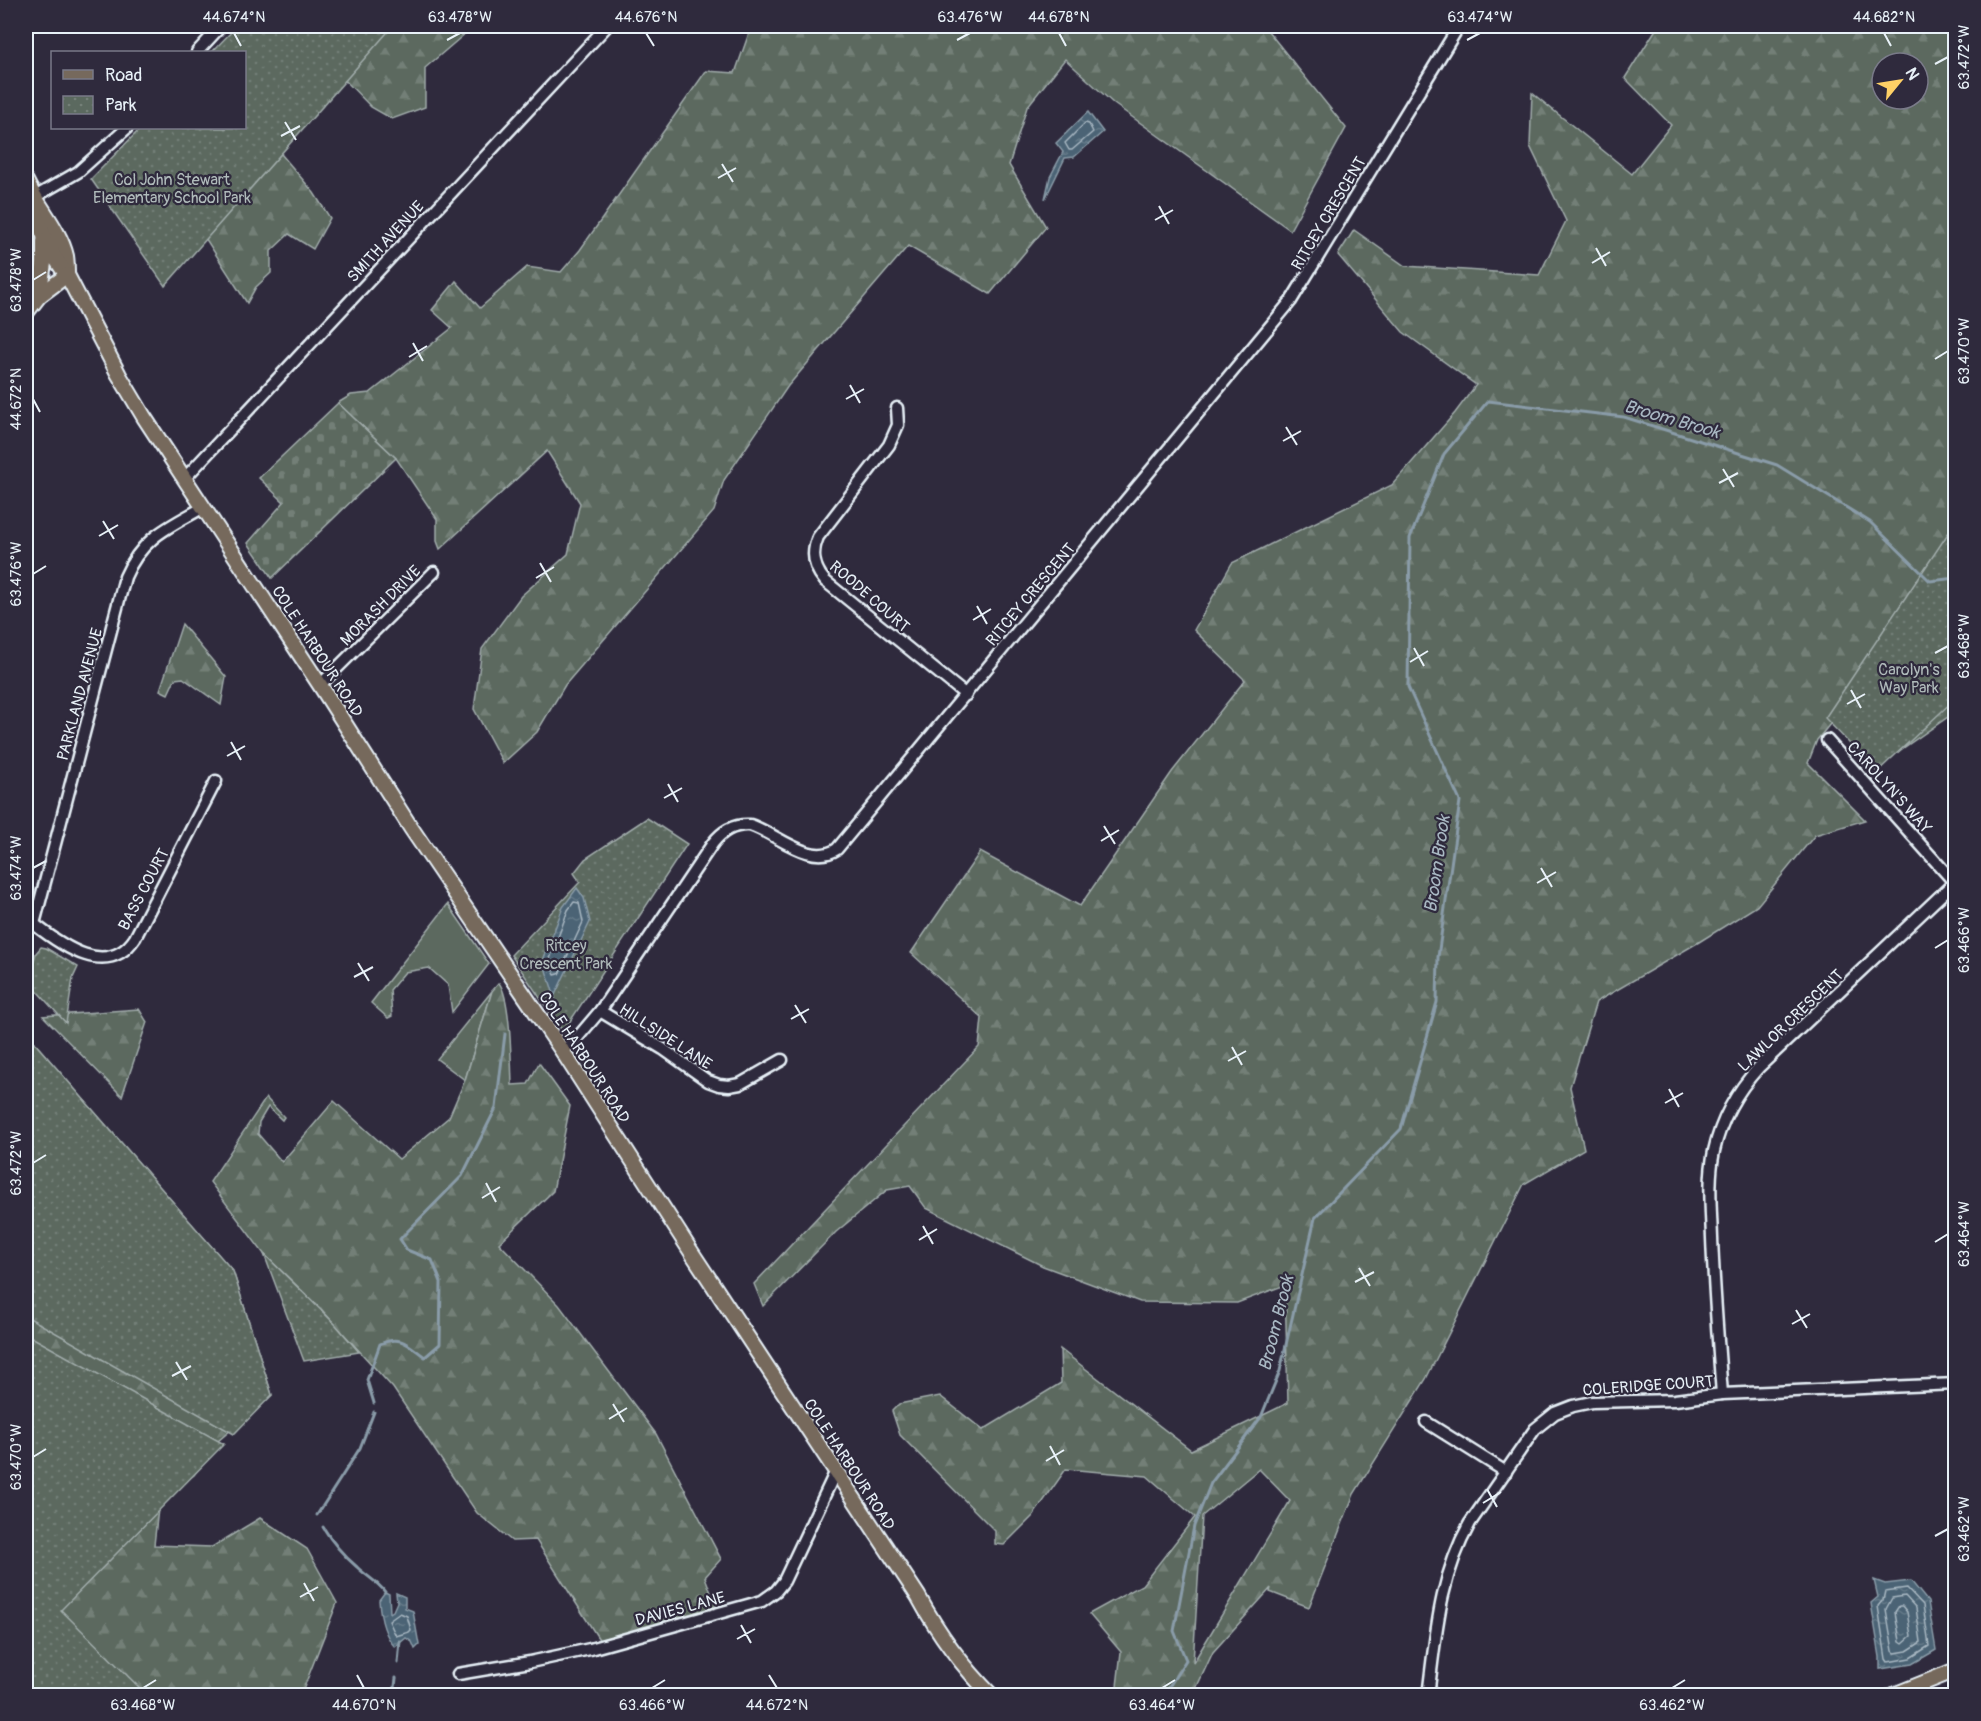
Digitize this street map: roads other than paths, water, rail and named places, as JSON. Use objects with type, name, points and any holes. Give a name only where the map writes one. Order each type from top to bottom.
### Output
[{"type":"main road","name":"COLE HARBOUR ROAD","points":[[26,182],[33,198],[37,220],[56,260],[67,275],[118,375],[144,417],[411,828],[561,1049],[947,1645],[992,1695]]},
{"type":"main road","name":"COLE HARBOUR ROAD","points":[[33,198],[47,214],[66,255],[67,275]]},
{"type":"main road","points":[[39,296],[44,263],[44,236]]},
{"type":"main road","points":[[26,313],[39,296],[67,275]]},
{"type":"main road","points":[[1891,1695],[1956,1670]]},
{"type":"street","points":[[198,51],[221,26]]},
{"type":"street","name":"SMITH AVENUE","points":[[185,478],[607,26]]},
{"type":"street","name":"RITCEY CRESCENT","points":[[561,1049],[572,1044],[600,1011],[721,834],[736,826],[750,825],[809,852],[822,854],[835,851],[1291,301],[1459,26]]},
{"type":"street","points":[[33,198],[78,172],[126,129]]},
{"type":"street","name":"ROODE COURT","points":[[897,408],[898,425],[892,440],[820,534],[814,548],[814,561],[819,573],[828,583],[966,695]]},
{"type":"street","name":"PARKLAND AVENUE","points":[[34,924],[125,577],[139,551],[147,543],[163,530],[204,507]]},
{"type":"street","name":"MORASH DRIVE","points":[[320,685],[434,572]]},
{"type":"street","name":"CAROLYN'S WAY","points":[[1827,740],[1955,881]]},
{"type":"street","name":"BASS COURT","points":[[34,924],[66,945],[93,958],[111,958],[123,951],[135,938],[216,781]]},
{"type":"street","name":"LAWLOR CRESCENT","points":[[1722,1394],[1711,1181],[1714,1154],[1725,1119],[1742,1088],[1759,1067],[1845,988],[1955,881]]},
{"type":"street","name":"HILLSIDE LANE","points":[[600,1011],[663,1049],[708,1081],[718,1085],[729,1086],[740,1083],[782,1060]]},
{"type":"street","name":"COLERIDGE COURT","points":[[1428,1695],[1439,1610],[1446,1579],[1470,1523],[1535,1429],[1555,1413],[1592,1402],[1675,1400],[1722,1394],[1956,1384]]},
{"type":"street","points":[[1426,1422],[1506,1472]]},
{"type":"street","name":"DAVIES LANE","points":[[458,1674],[590,1649],[762,1601],[776,1591],[784,1581],[836,1471]]},
{"type":"water","points":[[1088,112],[1103,132],[1074,157],[1065,158],[1045,199],[1050,177],[1063,152],[1056,143]]},
{"type":"water","points":[[577,888],[584,898],[590,922],[554,997],[544,958],[563,907]]},
{"type":"water","points":[[1874,1580],[1885,1584],[1911,1581],[1928,1602],[1936,1650],[1912,1664],[1880,1669],[1871,1603],[1878,1597]]},
{"type":"water","points":[[385,1592],[389,1594],[390,1613],[397,1602],[396,1593],[405,1597],[405,1608],[413,1611],[419,1645],[415,1649],[412,1642],[406,1638],[395,1647],[388,1637],[379,1600]]},
{"type":"waterway","name":"Broom Brook","points":[[1163,1696],[1186,1660],[1174,1631],[1194,1526],[1211,1483],[1261,1417],[1280,1371],[1315,1218],[1401,1129],[1437,1002],[1438,957],[1460,801],[1408,687],[1410,538],[1444,454],[1488,401],[1624,417],[1777,465],[1870,522],[1930,581],[1956,578]]},
{"type":"waterway","points":[[554,997],[554,1011]]},
{"type":"waterway","points":[[374,1403],[367,1380],[380,1344],[394,1340],[404,1342],[425,1357],[440,1344],[441,1282],[432,1260],[407,1250],[400,1239],[462,1176],[496,1108],[505,1034]]},
{"type":"waterway","points":[[317,1515],[360,1448],[374,1412]]},
{"type":"waterway","points":[[323,1527],[343,1553],[385,1592]]},
{"type":"waterway","points":[[398,1663],[400,1641]]},
{"type":"waterway","points":[[394,1696],[396,1678]]},
{"type":"park label","name":"Col John Stewart Elementary School Park","points":[[172,188]]},
{"type":"park label","name":"Carolyn's Way Park","points":[[1909,678]]},
{"type":"park label","name":"Ritcey Crescent Park","points":[[566,954]]}]
